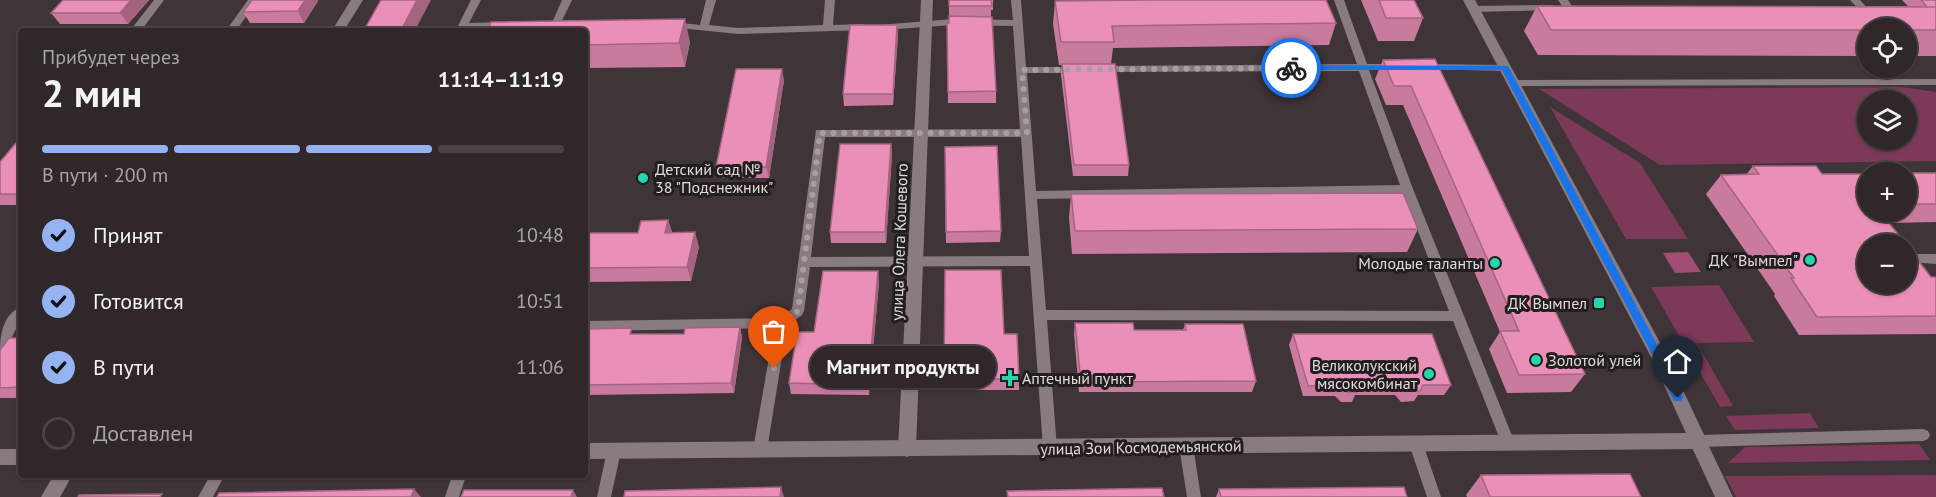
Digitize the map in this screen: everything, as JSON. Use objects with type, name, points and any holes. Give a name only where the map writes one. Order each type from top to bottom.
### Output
[{"type":"street","points":[[340,28],[357,0]]},
{"type":"street","name":"улица Олега Кошевого","points":[[907,449],[927,0]]},
{"type":"street","points":[[1471,4],[1658,355],[1724,497]]},
{"type":"street","name":"улица Зои Космодемьянской","points":[[588,451],[1698,441]]},
{"type":"street","points":[[0,457],[18,456]]},
{"type":"street","points":[[50,497],[62,478]]},
{"type":"lane","points":[[137,28],[159,0]]},
{"type":"lane","points":[[233,28],[253,0]]},
{"type":"lane","points":[[476,0],[462,28],[521,26]]},
{"type":"lane","points":[[556,26],[567,0]]},
{"type":"lane","points":[[704,27],[711,0]]},
{"type":"lane","points":[[828,27],[830,0]]},
{"type":"lane","points":[[1016,0],[1050,448]]},
{"type":"lane","points":[[1339,0],[1407,189],[1508,444]]},
{"type":"lane","points":[[1855,0],[1869,15]]},
{"type":"lane","points":[[1471,4],[1565,4],[1580,8]]},
{"type":"lane","points":[[1857,15],[1880,17]]},
{"type":"lane","points":[[659,25],[738,31],[926,25],[953,22],[1018,23]]},
{"type":"lane","points":[[544,26],[567,26]]},
{"type":"lane","points":[[1022,70],[1505,68]]},
{"type":"lane","points":[[1513,82],[1936,82]]},
{"type":"lane","points":[[588,326],[781,323],[798,311],[820,133],[1027,133]]},
{"type":"lane","points":[[1031,195],[1407,189]]},
{"type":"lane","points":[[1917,259],[1936,259]]},
{"type":"lane","points":[[804,262],[1036,261]]},
{"type":"lane","points":[[0,347],[4,329],[18,315]]},
{"type":"lane","points":[[1040,315],[1456,316]]},
{"type":"lane","points":[[760,450],[781,323]]},
{"type":"lane","points":[[1698,441],[1923,435]]},
{"type":"lane","points":[[1416,444],[1434,497]]},
{"type":"lane","points":[[1186,446],[1194,497]]},
{"type":"lane","points":[[604,497],[615,451]]},
{"type":"lane","points":[[205,497],[216,478]]},
{"type":"lane","points":[[452,497],[458,478]]},
{"type":"shaded area","points":[[1901,87],[1936,92],[1936,161],[1660,165],[1539,89]]},
{"type":"shaded area","points":[[1550,107],[1640,163],[1688,239],[1626,239]]},
{"type":"shaded area","points":[[1688,252],[1701,272],[1675,273],[1663,253]]},
{"type":"shaded area","points":[[1719,285],[1754,342],[1697,343],[1733,406],[1720,407],[1651,287]]},
{"type":"shaded area","points":[[1810,413],[1819,428],[1735,430],[1726,416]]},
{"type":"shaded area","points":[[1919,444],[1930,460],[1728,463],[1745,447]]},
{"type":"shaded area","points":[[1936,475],[1936,497],[1736,497],[1725,476]]},
{"type":"building","points":[[63,0],[131,0],[120,13],[51,13]]},
{"type":"building","points":[[252,0],[305,0],[298,11],[243,12]]},
{"type":"building","points":[[381,0],[417,0],[402,28],[365,28]]},
{"type":"building","points":[[949,0],[991,0],[992,6],[949,6]]},
{"type":"building","points":[[1326,0],[1336,23],[1112,26],[1114,42],[1061,42],[1055,1]]},
{"type":"building","points":[[1379,0],[1414,0],[1423,18],[1386,18]]},
{"type":"building","points":[[1921,0],[1936,0],[1936,7],[1927,7]]},
{"type":"building","points":[[1537,6],[1936,7],[1936,30],[1917,30],[1917,18],[1857,18],[1857,30],[1551,30]]},
{"type":"building","points":[[949,16],[992,17],[996,91],[948,92],[947,23],[949,23]]},
{"type":"building","points":[[685,19],[679,43],[588,45],[588,28],[489,28],[491,22]]},
{"type":"building","points":[[850,25],[897,25],[893,94],[843,94]]},
{"type":"building","points":[[1435,59],[1585,374],[1519,375],[1500,331],[1519,331],[1411,86],[1394,86],[1383,60]]},
{"type":"building","points":[[1062,64],[1115,64],[1129,165],[1074,165]]},
{"type":"building","points":[[736,69],[782,69],[766,167],[716,167]]},
{"type":"building","points":[[18,141],[18,194],[0,194],[0,162]]},
{"type":"building","points":[[840,144],[891,144],[885,232],[830,232]]},
{"type":"building","points":[[997,146],[1001,231],[946,232],[945,147]]},
{"type":"building","name":"ДК \"Вымпел\"","points":[[1753,166],[1816,166],[1822,174],[1857,174],[1857,222],[1888,222],[1898,234],[1857,234],[1857,294],[1917,294],[1917,259],[1931,277],[1936,277],[1936,316],[1817,317],[1791,278],[1794,278],[1721,175],[1759,174]]},
{"type":"building","points":[[1917,173],[1936,173],[1936,204],[1917,204]]},
{"type":"building","points":[[1403,193],[1418,229],[1075,231],[1071,194]]},
{"type":"building","points":[[668,220],[665,233],[695,232],[687,267],[588,268],[588,233],[638,233],[641,221]]},
{"type":"building","points":[[945,270],[1001,270],[1004,334],[1017,334],[1019,379],[944,379]]},
{"type":"building","points":[[823,271],[878,271],[868,385],[789,383],[797,332],[814,332]]},
{"type":"building","points":[[1075,323],[1133,323],[1134,330],[1186,330],[1185,324],[1243,324],[1256,381],[1081,382]]},
{"type":"building","points":[[740,327],[731,383],[588,385],[588,329],[632,328],[630,334],[684,334],[685,328]]},
{"type":"building","points":[[1293,334],[1432,334],[1451,385],[1423,385],[1420,391],[1407,391],[1400,385],[1360,385],[1357,392],[1346,392],[1340,385],[1308,386]]},
{"type":"building","points":[[18,336],[18,387],[0,388],[0,350],[9,338]]},
{"type":"building","points":[[1630,474],[1641,497],[1490,497],[1481,475]]},
{"type":"building","points":[[781,487],[780,497],[624,497],[625,491]]},
{"type":"building","points":[[1404,487],[1407,497],[1221,497],[1219,489]]},
{"type":"building","points":[[1162,488],[1164,497],[1008,497],[1007,491]]},
{"type":"building","points":[[414,489],[411,497],[217,497],[219,493]]},
{"type":"building","points":[[464,490],[573,490],[571,497],[461,497]]},
{"type":"building","points":[[162,494],[160,497],[78,497],[79,495]]},
{"type":"way so far","points":[[774,368],[781,323],[798,311],[820,133],[1027,133],[1022,70],[1291,68]]},
{"type":"place","name":"Детский сад № 38 \"Подснежник\"","points":[[643,178]]},
{"type":"place","name":"ДК \"Вымпел\"","points":[[1810,260]]},
{"type":"place","name":"Молодые таланты","points":[[1495,263]]},
{"type":"place","name":"ДК Вымпел","points":[[1599,303]]},
{"type":"place","name":"Золотой улей","points":[[1536,360]]},
{"type":"place","name":"Магнит продукты","points":[[774,368]]},
{"type":"place","name":"Великолукский мясокомбинат","points":[[1429,374]]},
{"type":"place","name":"Аптечный пункт","points":[[1010,378]]},
{"type":"route","points":[[1291,68],[1505,68],[1658,355],[1678,398]]}]
